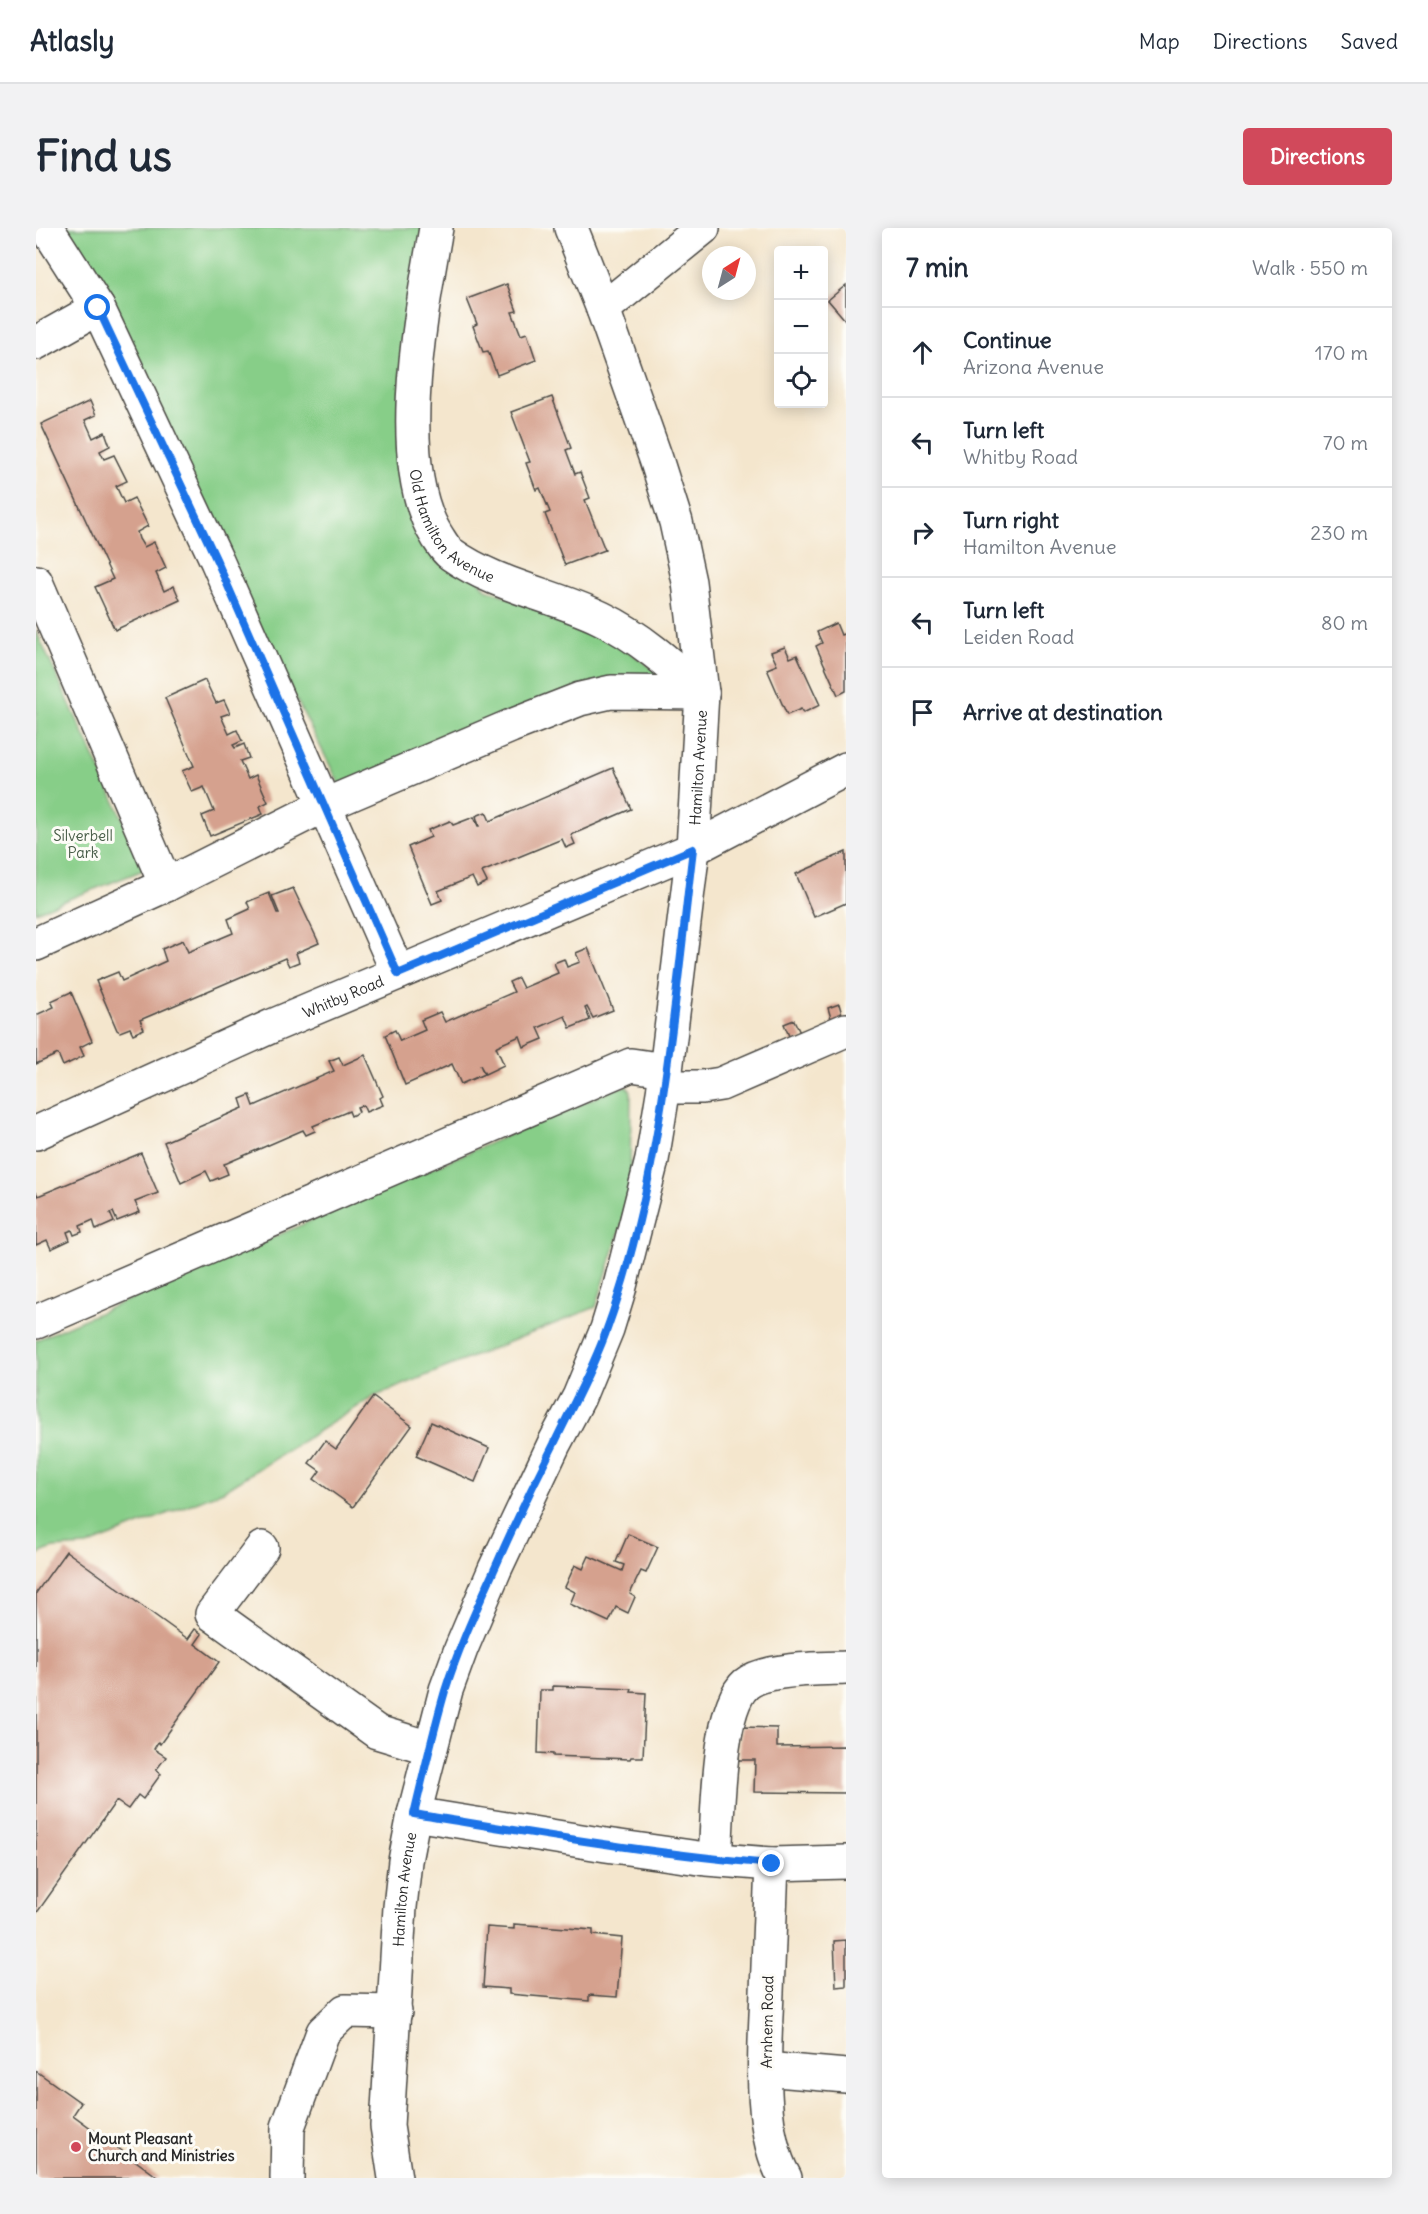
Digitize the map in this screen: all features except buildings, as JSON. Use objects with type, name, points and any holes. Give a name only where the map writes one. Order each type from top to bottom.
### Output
[{"type":"street","points":[[47,228],[98,308],[217,561],[398,974]]},
{"type":"street","name":"Old Hamilton Avenue","points":[[436,228],[417,337],[414,393],[417,479],[422,504],[431,526],[448,552],[522,589],[601,618],[636,638],[667,661],[702,693]]},
{"type":"street","name":"Hamilton Avenue","points":[[394,2178],[387,2126],[400,1907],[405,1861],[414,1814],[446,1689],[495,1569],[554,1444],[579,1397],[607,1329],[638,1222],[652,1160],[665,1078],[693,849],[702,693],[689,582],[676,522],[656,459],[603,309],[571,228]]},
{"type":"street","points":[[603,309],[703,228]]},
{"type":"street","points":[[36,343],[98,308]]},
{"type":"street","points":[[38,591],[166,885]]},
{"type":"street","points":[[36,944],[166,885],[323,806],[580,699],[612,692],[702,693]]},
{"type":"street","name":"Whitby Road","points":[[36,1133],[272,1026],[693,849],[846,769]]},
{"type":"street","points":[[36,1322],[631,1065],[665,1078],[702,1087],[721,1083],[846,1030]]},
{"type":"street","points":[[262,1548],[212,1614],[377,1732],[430,1748]]},
{"type":"street","points":[[715,1859],[724,1741],[728,1717],[737,1697],[746,1684],[764,1676],[802,1670],[846,1668]]},
{"type":"street","points":[[414,1814],[606,1845],[715,1859],[772,1864],[846,1862]]},
{"type":"street","name":"Arnhem Road","points":[[772,1864],[765,2069],[769,2131],[785,2178]]},
{"type":"street","points":[[287,2178],[288,2127],[323,2032],[345,2011],[395,2012]]},
{"type":"street","points":[[765,2069],[846,2076]]},
{"type":"green space","points":[[55,228],[429,228],[409,489],[486,589],[599,630],[664,677],[340,785]]},
{"type":"green space","name":"Silverbell Park","points":[[36,631],[146,869],[36,912]]},
{"type":"green space","points":[[626,1086],[631,1091],[630,1198],[596,1307],[373,1397],[223,1491],[87,1546],[53,1548],[36,1555],[36,1340]]},
{"type":"place","name":"Mount Pleasant Church and Ministries","points":[[76,2147]]},
{"type":"route","points":[[98,308],[217,561],[398,974],[693,849],[664,1087],[652,1160],[619,1290],[607,1329],[579,1397],[554,1444],[495,1569],[461,1649],[446,1689],[414,1814],[606,1845],[772,1864]]}]
